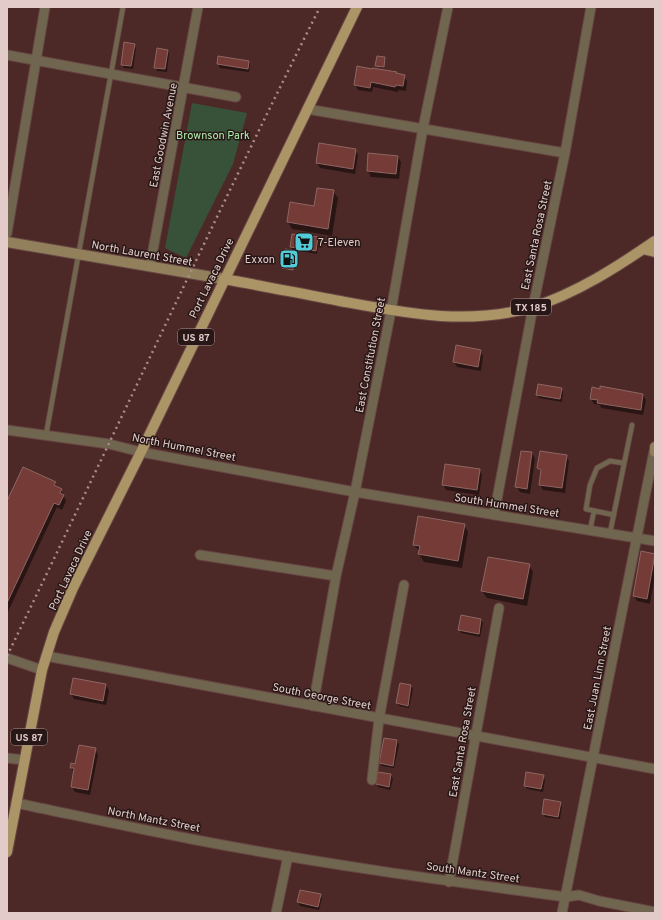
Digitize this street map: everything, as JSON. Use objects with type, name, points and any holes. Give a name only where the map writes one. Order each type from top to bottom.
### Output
[{"type":"main road","name":"Port Lavaca Drive","points":[[42,670],[54,632],[73,588],[141,452],[357,7]]},
{"type":"main road","name":"TX 185","points":[[391,310],[447,318],[485,316],[533,307],[574,291],[617,266],[655,241]]},
{"type":"main road","name":"North Laurent Street","points":[[7,242],[224,279],[391,310]]},
{"type":"main road","points":[[643,249],[655,252]]},
{"type":"main road","name":"US 87","points":[[7,852],[42,670]]},
{"type":"street","points":[[7,233],[45,7]]},
{"type":"street","name":"East Goodwin Avenue","points":[[150,266],[198,7]]},
{"type":"street","name":"East Constitution Street","points":[[313,706],[336,576],[355,492],[391,310],[423,128],[448,7]]},
{"type":"street","name":"East Santa Rosa Street","points":[[494,515],[533,307],[566,153],[591,7]]},
{"type":"street","points":[[7,55],[236,97]]},
{"type":"street","points":[[307,108],[566,153]]},
{"type":"street","name":"North Hummel Street","points":[[7,430],[109,444],[141,452],[355,492]]},
{"type":"street","name":"East Juan Linn Street","points":[[562,913],[594,758],[636,538],[655,450]]},
{"type":"street","name":"South Hummel Street","points":[[355,492],[655,541]]},
{"type":"street","points":[[200,555],[336,576]]},
{"type":"street","points":[[372,780],[379,718],[404,585]]},
{"type":"street","name":"East Santa Rosa Street","points":[[449,882],[499,608]]},
{"type":"street","name":"South George Street","points":[[46,656],[655,769]]},
{"type":"street","points":[[7,658],[42,670]]},
{"type":"street","points":[[7,758],[24,760]]},
{"type":"street","name":"North Mantz Street","points":[[16,803],[191,839],[288,856]]},
{"type":"street","points":[[276,913],[288,856]]},
{"type":"street","name":"South Mantz Street","points":[[288,856],[449,882],[566,896],[579,895],[599,901],[655,912]]},
{"type":"lane","points":[[46,435],[123,7]]},
{"type":"lane","points":[[610,534],[623,463],[632,425]]},
{"type":"lane","points":[[614,515],[586,509],[590,485],[597,468],[610,461],[623,463]]},
{"type":"lane","points":[[590,530],[594,511]]},
{"type":"green space","name":"Brownson Park","points":[[192,103],[247,113],[233,164],[186,258],[165,248]]},
{"type":"building","points":[[124,42],[135,44],[131,66],[121,65]]},
{"type":"building","points":[[157,48],[168,50],[165,69],[154,68]]},
{"type":"building","points":[[218,56],[249,61],[248,69],[217,64]]},
{"type":"building","points":[[377,56],[385,57],[384,67],[375,66]]},
{"type":"building","points":[[357,66],[397,72],[396,73],[405,75],[403,86],[396,85],[395,87],[371,82],[370,88],[354,85]]},
{"type":"building","points":[[319,143],[356,149],[353,169],[316,163]]},
{"type":"building","points":[[368,153],[398,156],[396,174],[367,171]]},
{"type":"building","points":[[317,188],[334,190],[328,229],[287,222],[290,202],[314,206]]},
{"type":"building","name":"7-Eleven","points":[[292,234],[318,237],[316,251],[290,247]]},
{"type":"building","name":"Exxon","points":[[285,249],[296,251],[293,270],[282,268]]},
{"type":"building","points":[[456,345],[481,350],[478,367],[453,362]]},
{"type":"building","points":[[538,384],[562,388],[560,399],[536,395]]},
{"type":"building","points":[[600,386],[643,394],[641,410],[597,403],[598,400],[590,399],[592,387],[600,389]]},
{"type":"building","points":[[521,451],[532,452],[527,489],[515,487]]},
{"type":"building","points":[[540,451],[567,455],[562,488],[539,485],[541,470],[537,468]]},
{"type":"building","points":[[445,464],[480,469],[477,490],[442,485]]},
{"type":"building","points":[[23,467],[56,482],[54,485],[62,489],[60,493],[64,495],[59,505],[54,503],[7,603],[7,501]]},
{"type":"building","points":[[418,516],[465,524],[458,561],[418,554],[420,546],[413,545]]},
{"type":"building","points":[[641,551],[655,554],[647,599],[633,596]]},
{"type":"building","points":[[488,557],[530,564],[523,599],[481,591]]},
{"type":"building","points":[[461,615],[481,619],[479,634],[458,630]]},
{"type":"building","points":[[73,678],[106,684],[103,701],[70,694]]},
{"type":"building","points":[[400,683],[411,685],[408,706],[396,703]]},
{"type":"building","points":[[384,738],[397,740],[393,766],[379,763]]},
{"type":"building","points":[[79,745],[96,748],[88,790],[71,787],[74,768],[70,768],[71,763],[75,764]]},
{"type":"building","points":[[378,772],[391,774],[389,787],[376,784]]},
{"type":"building","points":[[526,772],[544,775],[541,789],[524,786]]},
{"type":"building","points":[[544,799],[561,802],[558,817],[542,814]]},
{"type":"building","points":[[300,890],[321,894],[318,907],[297,902]]},
{"type":"railway","points":[[7,656],[240,169],[320,7]]},
{"type":"place","name":"7-Eleven","points":[[304,242]]},
{"type":"place","name":"Exxon","points":[[289,259]]}]
